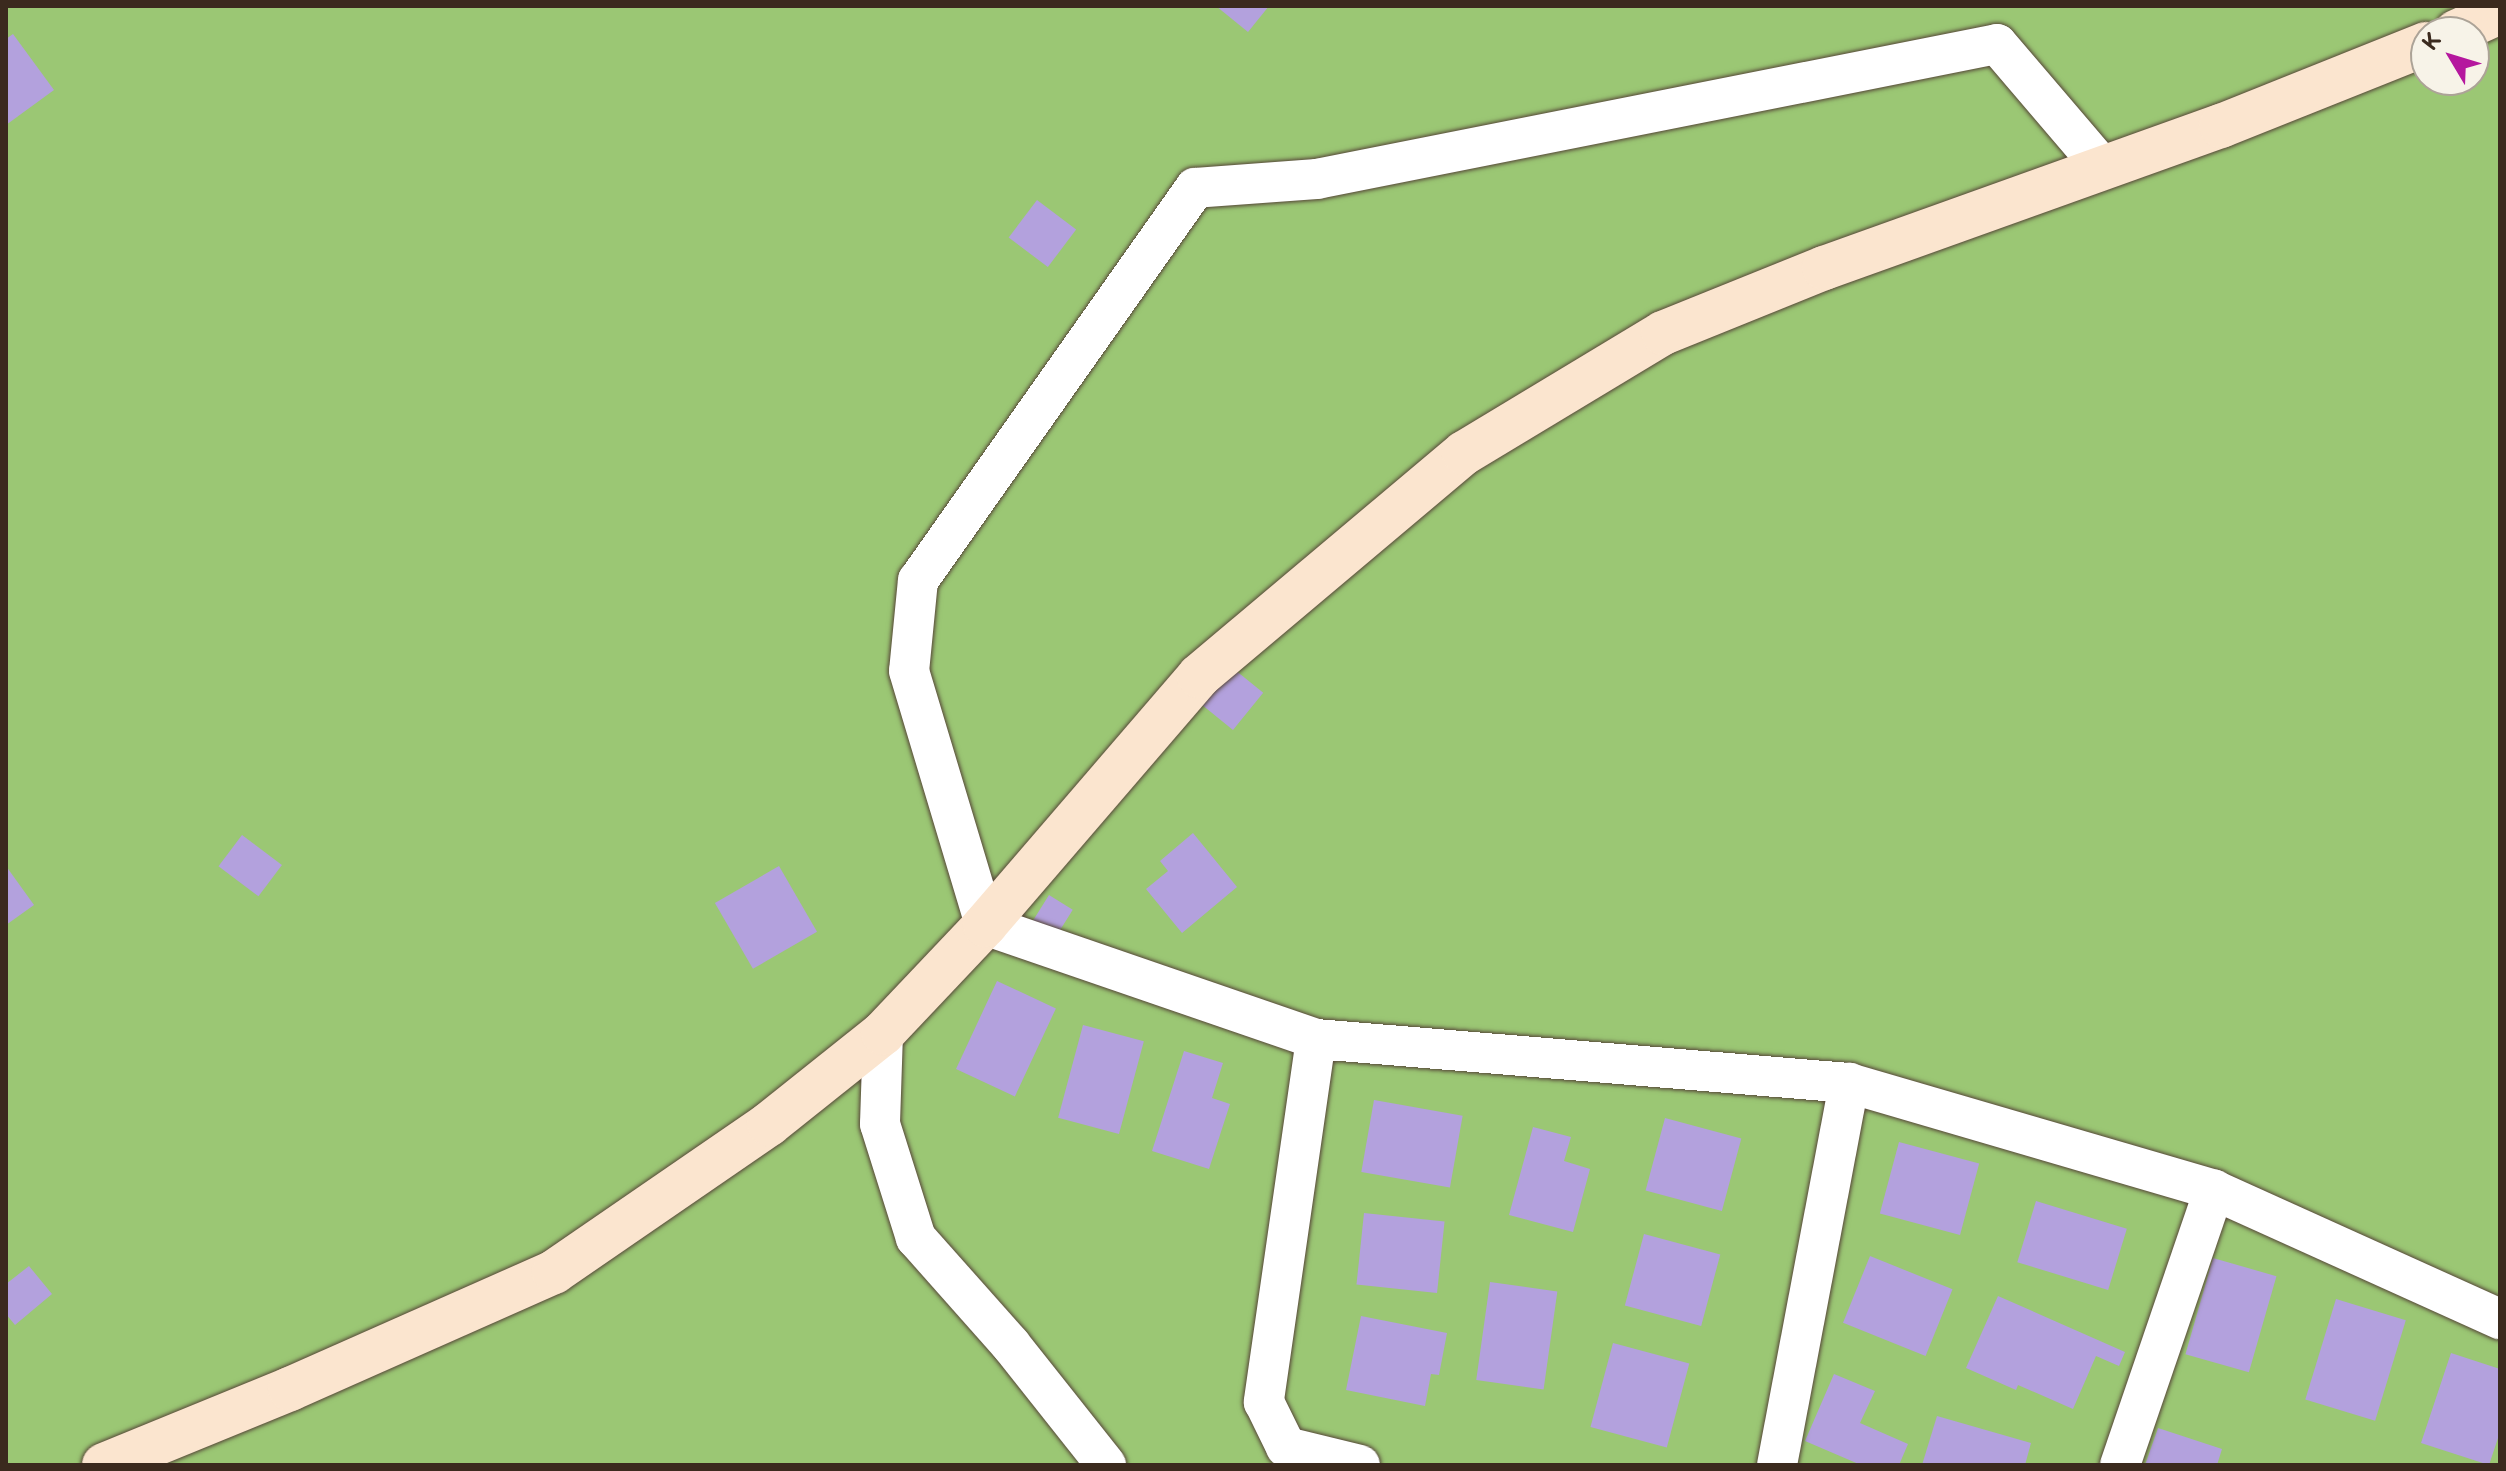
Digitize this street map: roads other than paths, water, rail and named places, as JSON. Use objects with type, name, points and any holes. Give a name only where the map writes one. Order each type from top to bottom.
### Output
[{"type":"main road","points":[[104,1465],[290,1389],[554,1272],[769,1124],[883,1033],[985,925],[1199,676],[1464,453],[1663,333],[1824,268],[2221,126],[2410,50]]},
{"type":"street","points":[[2103,168],[1997,44],[1317,179],[1195,188],[918,580],[909,671],[985,925],[1316,1039],[1849,1083],[2214,1190],[2500,1319]]},
{"type":"street","points":[[883,1033],[880,1124],[916,1238],[1011,1345],[1106,1465]]},
{"type":"street","points":[[1316,1039],[1264,1402],[1286,1447],[1360,1465]]},
{"type":"street","points":[[1777,1465],[1849,1083]]},
{"type":"street","points":[[2120,1465],[2214,1190]]}]
